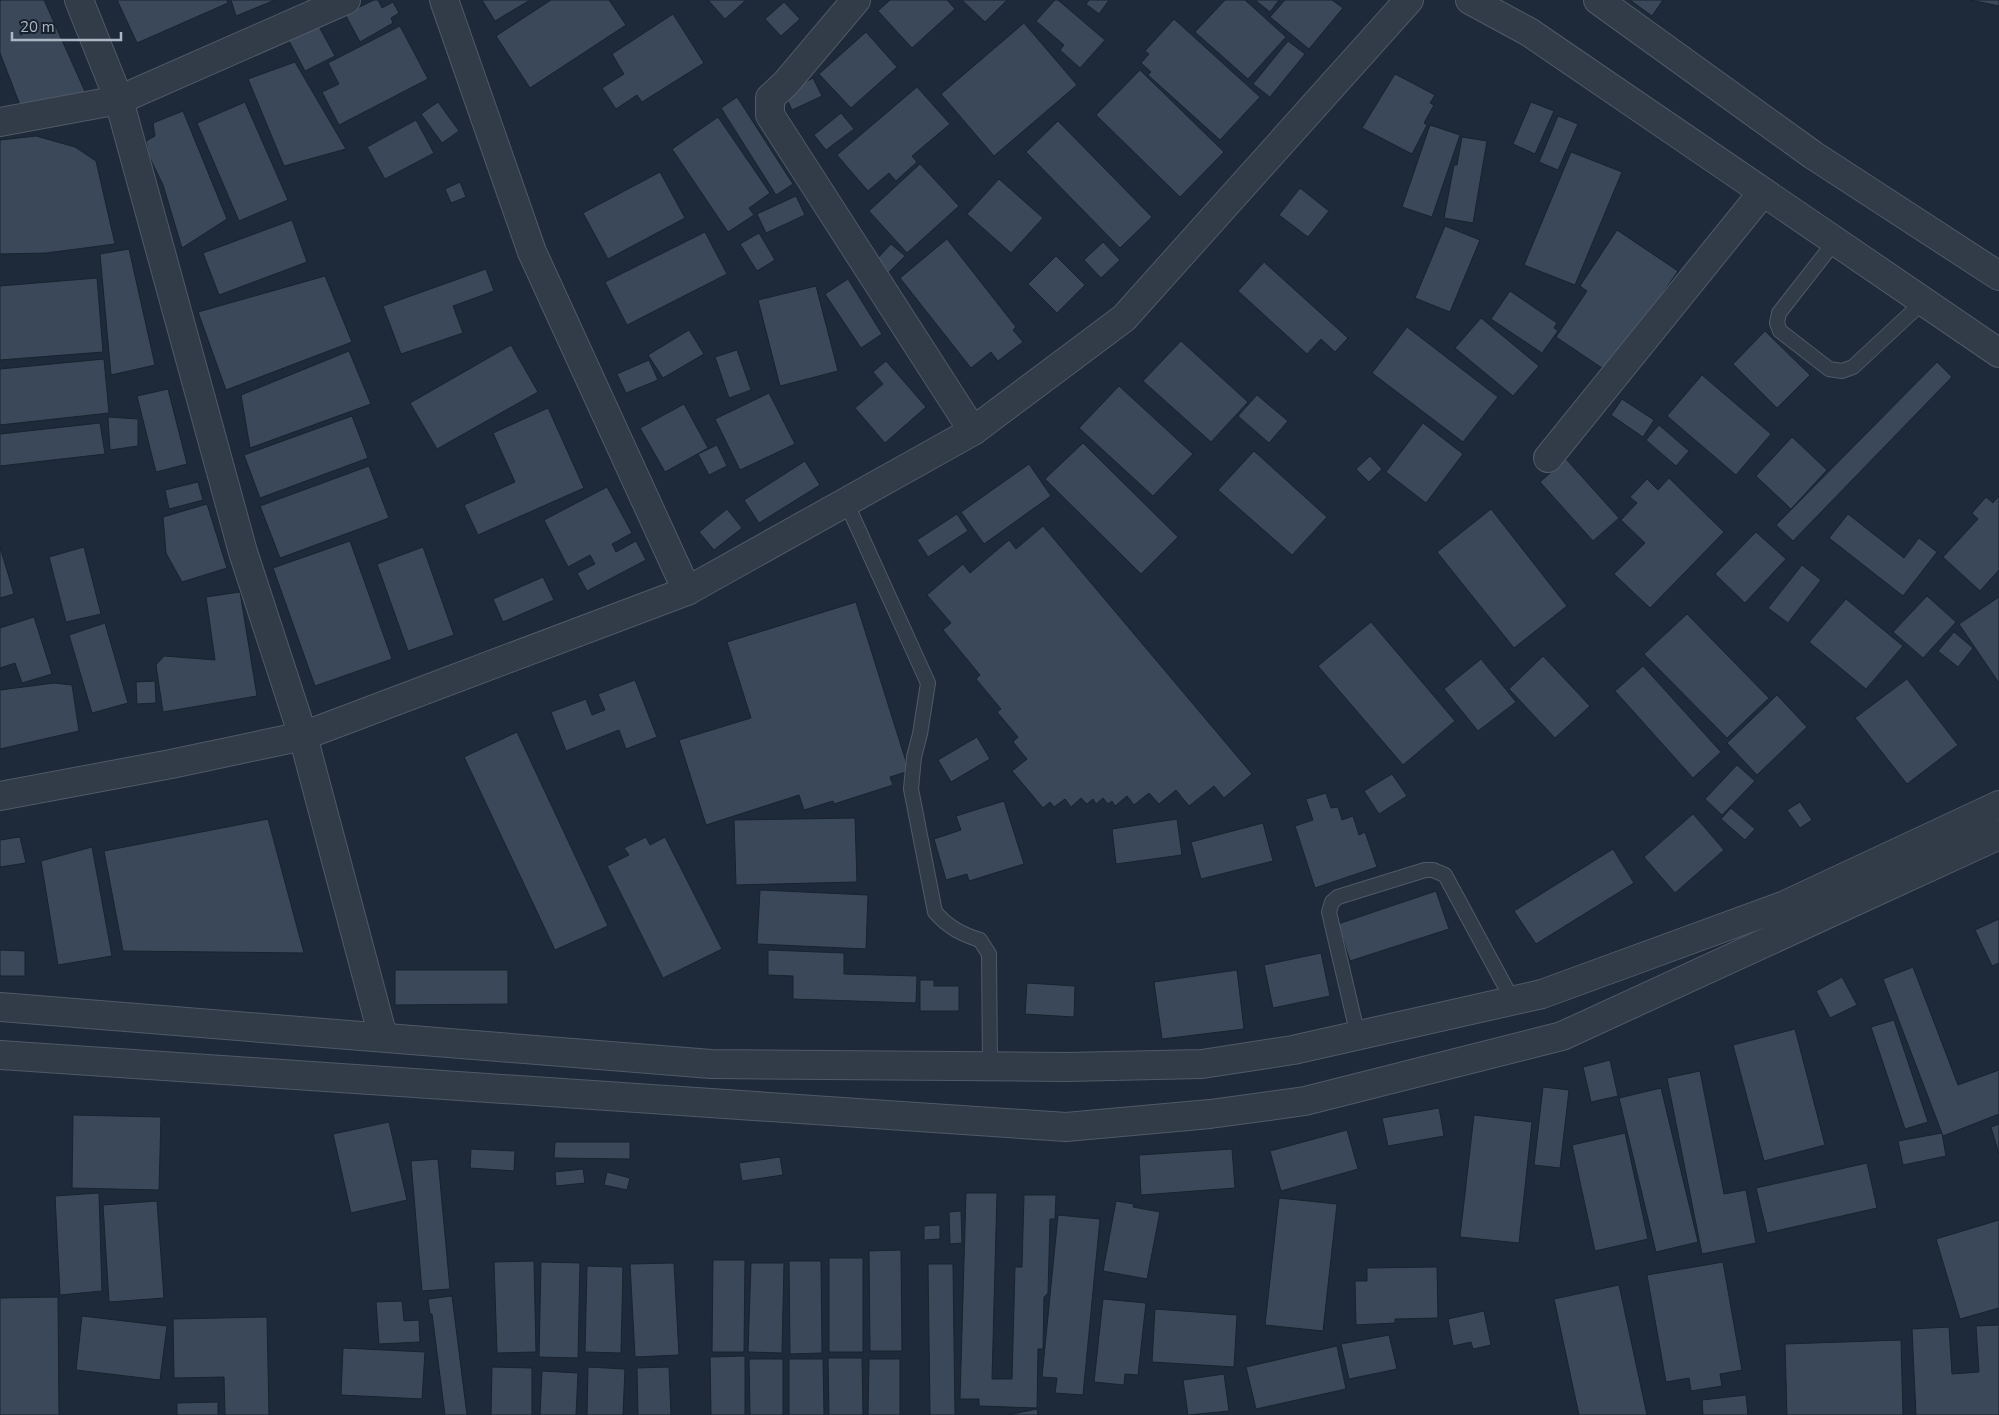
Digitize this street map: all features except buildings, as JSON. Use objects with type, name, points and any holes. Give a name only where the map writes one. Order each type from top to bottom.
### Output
[{"type":"street","points":[[79,0],[118,100],[243,552],[302,736],[383,1037]]},
{"type":"street","points":[[0,122],[118,100],[346,0]]},
{"type":"street","points":[[444,0],[532,252],[687,591]]},
{"type":"street","points":[[856,0],[786,83],[770,98],[770,115],[973,431]]},
{"type":"street","points":[[0,796],[171,764],[302,736],[687,591],[973,431],[1124,318],[1409,0]]},
{"type":"street","points":[[1470,0],[1529,32],[1999,353]]},
{"type":"street","points":[[1598,0],[1813,155],[1999,276]]},
{"type":"street","points":[[1548,458],[1763,192]]},
{"type":"street","points":[[0,1007],[711,1064],[990,1066],[1202,1064],[1293,1050],[1542,994],[1785,905],[1999,805]]},
{"type":"street","points":[[0,1055],[1066,1127],[1210,1114],[1305,1101],[1562,1036],[1999,835]]},
{"type":"lane","points":[[1836,240],[1779,313],[1777,323],[1780,331],[1829,369],[1842,371],[1853,367],[1924,301]]},
{"type":"lane","points":[[846,502],[928,683],[920,734],[914,757],[911,789],[935,912],[947,925],[980,940],[990,954],[990,1066]]},
{"type":"lane","points":[[1358,1036],[1329,912],[1332,902],[1338,898],[1425,870],[1433,870],[1445,875],[1513,1001]]}]
